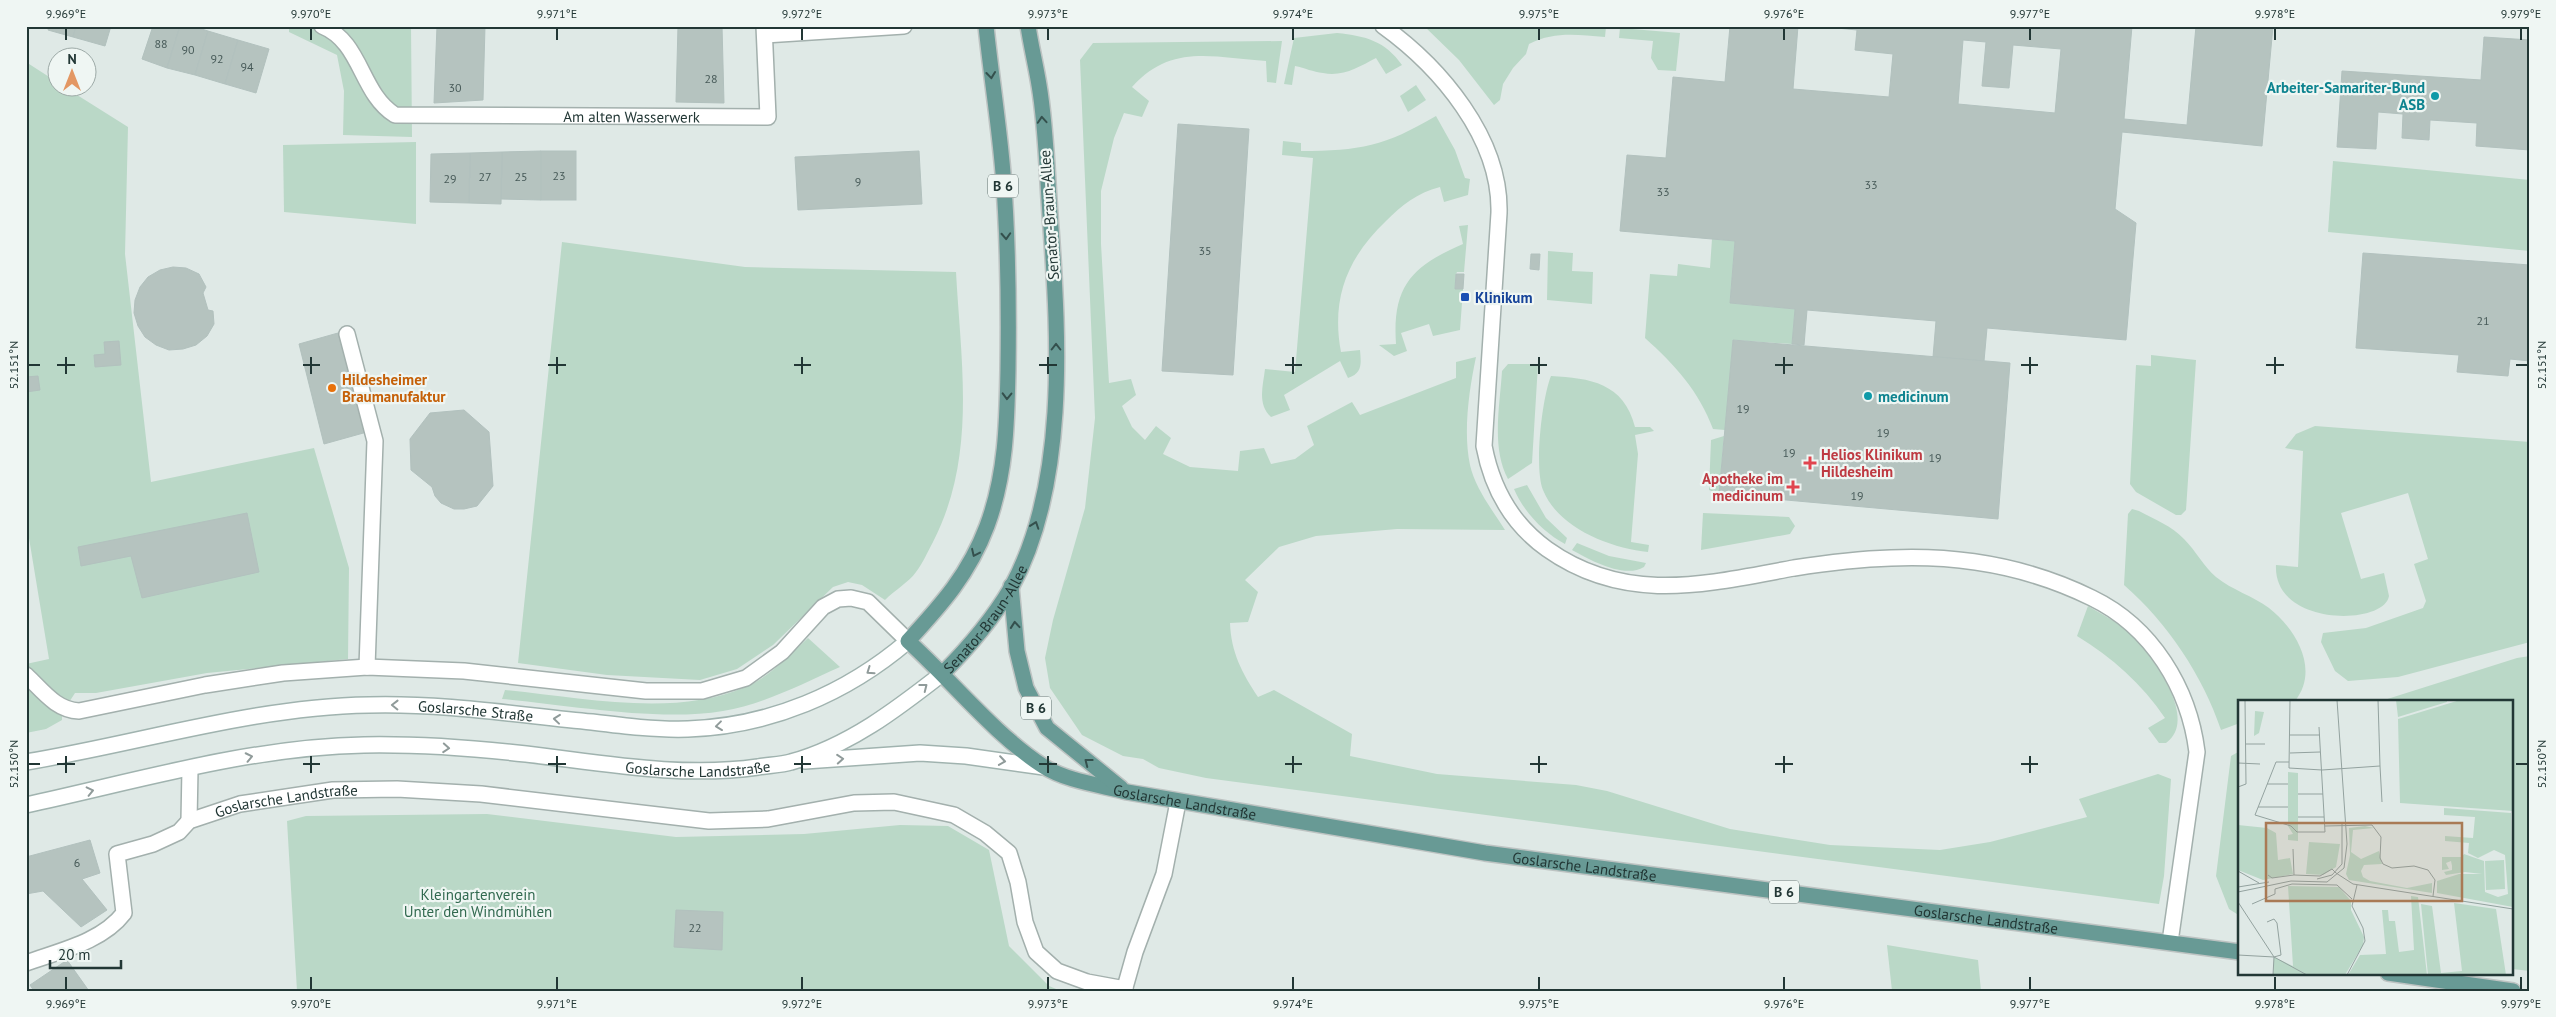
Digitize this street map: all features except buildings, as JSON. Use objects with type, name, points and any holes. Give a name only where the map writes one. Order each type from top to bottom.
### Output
[{"type":"main road","name":"B 6","points":[[908,641],[954,590],[972,558],[992,512],[1004,460],[1008,356],[1007,266],[1003,173],[986,26]]},
{"type":"main road","name":"Senator-Braun-Allee","points":[[908,641],[943,673],[966,651],[991,620],[1012,586],[1039,515],[1048,475],[1056,390],[1052,244],[1039,85],[1028,26]]},
{"type":"main road","name":"B 6","points":[[1012,586],[1017,651],[1026,688],[1047,728],[1127,792]]},
{"type":"main road","name":"Goslarsche Landstraße","points":[[943,673],[1001,733],[1044,767],[1073,778],[1127,792],[1485,853],[2238,952]]},
{"type":"main road","points":[[2395,974],[2513,991]]},
{"type":"street","name":"Am alten Wasserwerk","points":[[322,26],[339,34],[346,42],[370,90],[385,109],[395,115],[412,117],[768,117],[765,31],[904,26]]},
{"type":"street","points":[[1383,26],[1425,60],[1462,104],[1476,128],[1495,178],[1499,213],[1484,446],[1491,475],[1502,500],[1524,529],[1546,548],[1581,570],[1637,585],[1702,585],[1829,563],[1924,557],[1969,560],[2020,571],[2074,589],[2103,603],[2132,623],[2157,651],[2180,691],[2195,734],[2197,752],[2170,942]]},
{"type":"street","points":[[347,334],[375,441],[367,667]]},
{"type":"street","points":[[26,675],[61,707],[66,710],[79,711],[205,685],[283,673],[367,667],[464,671],[646,691],[702,691],[746,678],[782,652],[823,607],[838,599],[851,598],[868,602],[908,641]]},
{"type":"street","name":"Goslarsche Straße","points":[[26,762],[272,712],[369,704],[462,708],[655,729],[719,727],[752,722],[811,702],[863,676],[908,641]]},
{"type":"street","name":"Goslarsche Landstraße","points":[[26,805],[264,754],[317,747],[363,745],[471,749],[610,765],[677,770],[743,769],[791,762],[844,740],[881,719],[943,673]]},
{"type":"street","points":[[791,762],[928,753],[966,756],[1044,767]]},
{"type":"street","points":[[189,821],[190,769]]},
{"type":"street","name":"Goslarsche Landstraße","points":[[26,963],[99,935],[114,926],[124,913],[117,854],[153,844],[179,832],[189,821],[240,804],[333,790],[396,789],[481,794],[709,821],[768,819],[854,803],[894,802],[922,807],[954,816],[985,833],[1008,852],[1018,882],[1026,922],[1036,952],[1057,971],[1087,982],[1125,990]]},
{"type":"street","points":[[26,799],[42,802]]},
{"type":"street","points":[[1125,990],[1135,952],[1164,874],[1178,802]]},
{"type":"green space","points":[[289,26],[411,26],[412,137],[343,135],[344,91],[337,55],[289,32]]},
{"type":"green space","points":[[1424,26],[1606,27],[1605,37],[1557,36],[1548,37],[1529,44],[1526,54],[1513,68],[1503,84],[1500,100],[1494,105],[1459,60]]},
{"type":"green space","points":[[1620,28],[1680,33],[1676,71],[1658,70],[1651,58],[1653,41],[1619,38]]},
{"type":"green space","points":[[1337,33],[1374,41],[1389,50],[1402,65],[1386,74],[1376,58],[1351,70],[1337,74],[1295,66],[1292,85],[1284,84],[1294,38]]},
{"type":"green space","points":[[1282,41],[1276,83],[1267,82],[1266,61],[1194,56],[1162,64],[1147,73],[1132,87],[1149,101],[1142,117],[1124,113],[1114,138],[1101,191],[1101,244],[1109,383],[1131,379],[1136,395],[1122,406],[1132,427],[1145,440],[1156,426],[1171,438],[1163,454],[1190,467],[1238,471],[1240,451],[1264,448],[1271,464],[1295,459],[1314,445],[1307,426],[1352,402],[1360,415],[1456,378],[1456,362],[1476,357],[1471,383],[1467,425],[1470,465],[1480,491],[1505,530],[1397,529],[1316,536],[1279,547],[1245,580],[1258,592],[1248,622],[1230,623],[1238,662],[1258,697],[1274,690],[1352,734],[1350,756],[1437,774],[1576,785],[1607,791],[1730,829],[1830,845],[1940,850],[1990,842],[2087,817],[2079,799],[2158,774],[2171,779],[2164,876],[2159,904],[1206,778],[1159,768],[1143,759],[1123,756],[1082,735],[1050,688],[1045,658],[1053,620],[1085,508],[1095,418],[1080,60],[1093,43]]},
{"type":"green space","points":[[26,62],[48,76],[48,98],[82,98],[128,127],[125,254],[151,482],[314,448],[349,568],[348,659],[207,673],[96,693],[75,693],[62,713],[62,720],[46,729],[26,733],[26,664],[49,659],[26,520]]},
{"type":"green space","points":[[1416,85],[1426,100],[1408,112],[1400,96]]},
{"type":"green space","points":[[1436,116],[1455,150],[1465,178],[1470,179],[1468,195],[1444,202],[1440,187],[1424,193],[1410,200],[1372,235],[1352,265],[1345,280],[1338,314],[1341,352],[1360,350],[1361,363],[1359,370],[1348,378],[1340,361],[1284,395],[1290,410],[1271,417],[1262,401],[1265,369],[1295,372],[1313,158],[1282,155],[1283,141],[1301,143],[1301,151],[1356,148],[1372,145],[1402,134]]},
{"type":"green space","points":[[416,142],[416,224],[284,212],[283,145]]},
{"type":"green space","points":[[2333,161],[2530,180],[2530,251],[2328,232]]},
{"type":"green space","points":[[1468,225],[1464,272],[1457,272],[1456,274],[1455,289],[1463,289],[1460,330],[1433,336],[1429,324],[1401,333],[1407,351],[1394,356],[1379,345],[1396,344],[1398,307],[1402,293],[1418,270],[1445,252],[1463,244],[1459,226]]},
{"type":"green space","points":[[1712,239],[1735,241],[1730,303],[1795,309],[1792,344],[1733,340],[1725,430],[1713,429],[1701,402],[1685,379],[1645,338],[1650,274],[1677,276],[1678,264],[1710,268]]},
{"type":"green space","points":[[562,242],[745,267],[956,272],[963,375],[961,443],[956,476],[947,509],[933,542],[913,576],[885,600],[862,585],[848,582],[833,587],[773,645],[737,669],[700,680],[607,675],[518,663]]},
{"type":"green space","points":[[1548,251],[1573,253],[1572,271],[1593,272],[1592,304],[1547,300]]},
{"type":"green space","points":[[2151,355],[2196,360],[2186,510],[2181,515],[2176,515],[2136,492],[2130,484],[2136,365],[2151,366]]},
{"type":"green space","points":[[1508,364],[1538,364],[1532,463],[1508,479],[1500,454],[1498,426],[1502,371]]},
{"type":"green space","points":[[1551,376],[1592,381],[1604,386],[1623,401],[1630,412],[1635,427],[1650,427],[1654,431],[1635,435],[1638,454],[1631,542],[1649,545],[1648,552],[1618,546],[1587,534],[1560,515],[1550,503],[1540,480],[1539,450],[1542,416]]},
{"type":"green space","points":[[2315,426],[2530,442],[2530,642],[2398,677],[2348,681],[2335,671],[2321,642],[2323,633],[2366,628],[2423,608],[2426,601],[2414,564],[2428,559],[2408,493],[2341,513],[2361,579],[2384,573],[2389,596],[2383,606],[2369,613],[2350,616],[2330,615],[2309,610],[2292,600],[2280,585],[2276,565],[2298,567],[2303,451],[2285,448],[2296,434]]},
{"type":"green space","points":[[1724,436],[1719,494],[1709,490],[1711,440]]},
{"type":"green space","points":[[1527,485],[1546,518],[1567,538],[1565,544],[1542,528],[1523,505],[1514,489]]},
{"type":"green space","points":[[2132,509],[2139,511],[2174,530],[2216,577],[2269,608],[2279,617],[2296,638],[2305,663],[2302,689],[2296,700],[2238,700],[2238,724],[2221,730],[2204,690],[2182,651],[2155,616],[2124,585],[2128,514]]},
{"type":"green space","points":[[1703,513],[1789,517],[1795,526],[1790,534],[1701,550]]},
{"type":"green space","points":[[1577,543],[1609,556],[1646,563],[1644,567],[1636,570],[1617,570],[1588,559],[1572,550]]},
{"type":"green space","points":[[2088,606],[2114,621],[2131,634],[2162,675],[2176,706],[2178,720],[2175,733],[2166,743],[2159,743],[2148,728],[2165,718],[2156,706],[2126,672],[2077,636]]},
{"type":"green space","points":[[808,638],[840,667],[797,687],[753,704],[723,711],[698,714],[642,714],[502,699],[505,690],[626,703],[688,702],[718,696],[754,683],[778,666]]},
{"type":"green space","points":[[2530,656],[2530,971],[2514,969],[2514,700],[2384,700],[2517,658]]},
{"type":"green space","points":[[2238,752],[2238,915],[2229,909],[2216,876],[2231,756]]},
{"type":"green space","name":"Kleingartenverein Unter den Windmühlen","points":[[487,814],[676,837],[804,834],[900,825],[948,826],[989,850],[1009,946],[1049,986],[1061,991],[297,991],[287,821],[306,816]]},
{"type":"green space","points":[[1887,945],[1978,960],[1981,991],[1892,991]]},
{"type":"place","name":"Arbeiter-Samariter-Bund ASB","points":[[2435,96]]},
{"type":"place","name":"Klinikum","points":[[1465,297]]},
{"type":"place","name":"Hildesheimer Braumanufaktur","points":[[332,388]]},
{"type":"place","name":"medicinum","points":[[1868,396]]},
{"type":"place","name":"Helios Klinikum Hildesheim","points":[[1810,463]]},
{"type":"place","name":"Apotheke im medicinum","points":[[1793,487]]}]
